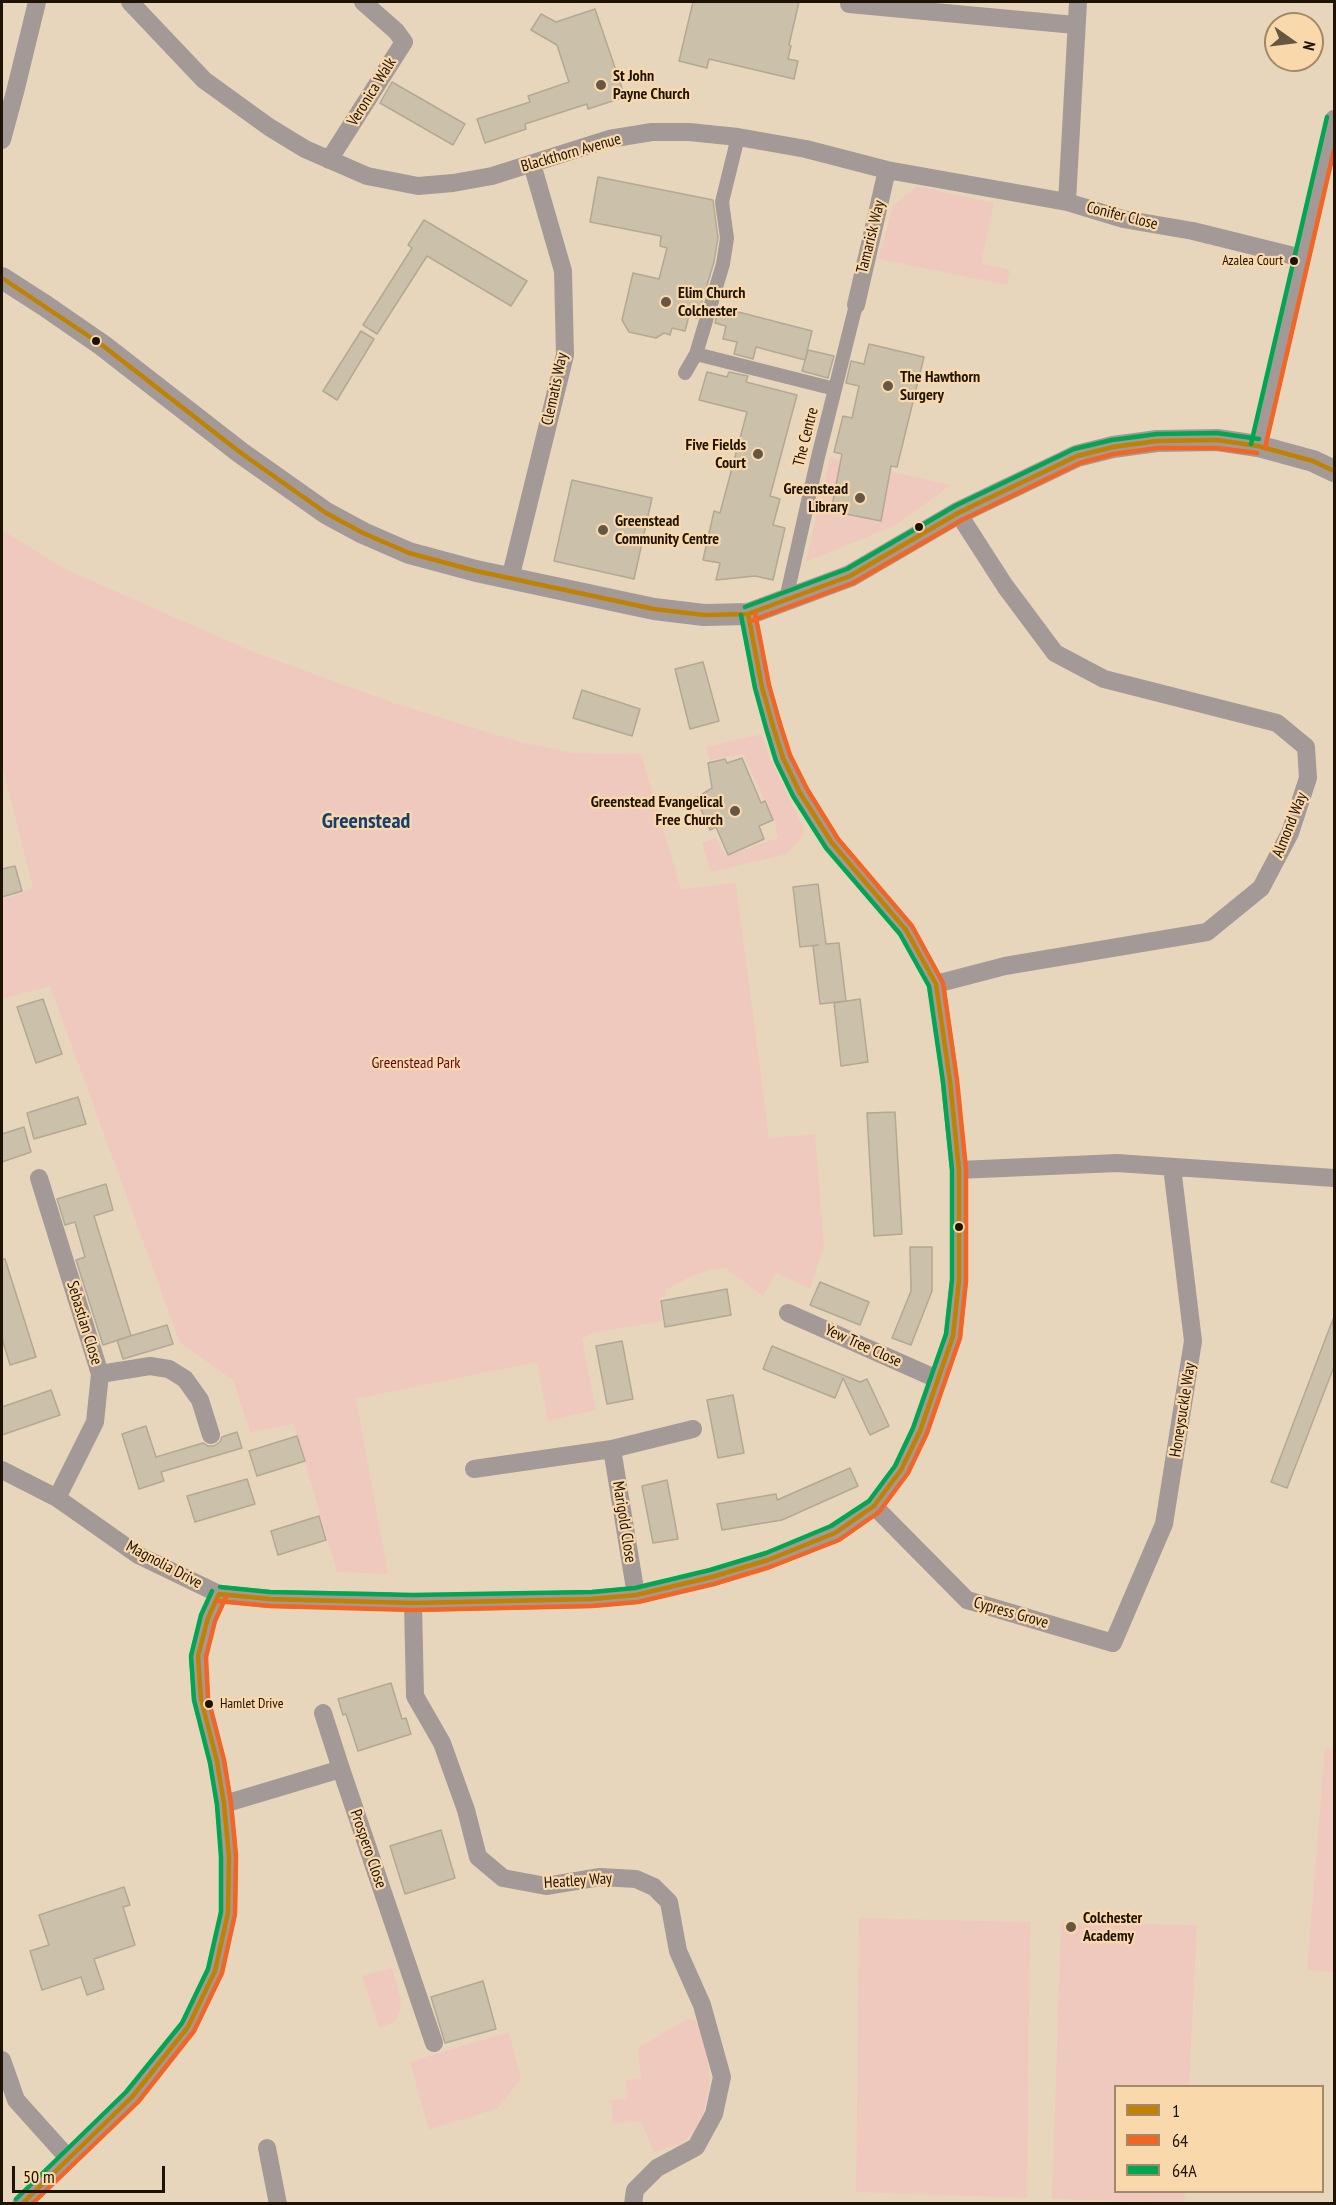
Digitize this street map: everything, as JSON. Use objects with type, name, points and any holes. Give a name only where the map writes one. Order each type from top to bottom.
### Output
[{"type":"street","points":[[2,140],[37,2]]},
{"type":"street","name":"Blackthorn Avenue","points":[[130,2],[204,80],[269,127],[305,149],[367,176],[418,186],[453,183],[492,176],[609,139],[652,132],[689,132],[806,148],[887,170],[1067,202]]},
{"type":"street","name":"Veronica Walk","points":[[329,160],[404,42],[396,31],[363,2]]},
{"type":"street","name":"Conifer Close","points":[[1078,2],[1067,202],[1123,219],[1193,231],[1302,258]]},
{"type":"street","points":[[849,4],[1075,25]]},
{"type":"street","points":[[1258,446],[1335,119]]},
{"type":"street","points":[[685,373],[696,354],[723,264],[727,238],[722,202],[738,137]]},
{"type":"street","name":"Clematis Way","points":[[510,579],[565,355],[563,271],[532,164]]},
{"type":"street","name":"Tamarisk Way","points":[[855,305],[887,170]]},
{"type":"street","points":[[2,279],[102,345],[241,453],[326,513],[363,533],[409,553],[510,579],[654,609],[704,615],[748,614],[850,576],[958,513],[1077,456],[1113,447],[1157,441],[1217,440],[1258,446],[1313,461],[1335,471]]},
{"type":"street","name":"The Centre","points":[[786,599],[855,305]]},
{"type":"street","name":"The Centre","points":[[696,354],[835,389]]},
{"type":"street","name":"Almond Way","points":[[936,984],[1005,966],[1207,932],[1261,888],[1290,833],[1308,778],[1306,747],[1277,723],[1104,679],[1055,653],[1005,586],[958,513]]},
{"type":"street","name":"Magnolia Drive","points":[[2,1470],[57,1498],[138,1555],[219,1594],[270,1599],[413,1603],[592,1599],[636,1595],[712,1578],[768,1560],[835,1533],[874,1506],[901,1470],[920,1431],[953,1336],[959,1280],[959,1170],[950,1081],[936,984],[906,930],[832,843],[800,793],[783,758],[773,726],[762,687],[748,614]]},
{"type":"street","points":[[959,1170],[1117,1163],[1335,1178]]},
{"type":"street","name":"Honeysuckle Way","points":[[1113,1643],[1164,1524],[1194,1341],[1172,1167]]},
{"type":"street","name":"Sebastian Close","points":[[39,1178],[100,1374],[95,1422],[57,1498]]},
{"type":"street","name":"Yew Tree Close","points":[[788,1313],[937,1379]]},
{"type":"street","points":[[100,1374],[150,1366],[169,1369],[185,1379],[200,1400],[211,1435]]},
{"type":"street","points":[[474,1469],[612,1449],[693,1429]]},
{"type":"street","name":"Marigold Close","points":[[612,1449],[636,1595]]},
{"type":"street","name":"Cypress Grove","points":[[874,1506],[967,1600],[1113,1643]]},
{"type":"street","points":[[21,2204],[132,2097],[188,2027],[215,1971],[228,1913],[229,1857],[217,1761],[201,1699],[198,1656],[208,1618],[219,1594]]},
{"type":"street","name":"Heatley Way","points":[[413,1603],[415,1696],[442,1743],[466,1810],[478,1857],[503,1878],[546,1886],[600,1877],[636,1879],[654,1887],[669,1902],[678,1952],[702,2006],[722,2077],[714,2114],[696,2147],[657,2168],[635,2190],[633,2204]]},
{"type":"street","name":"Prospero Close","points":[[323,1713],[434,2043]]},
{"type":"street","points":[[224,1804],[340,1769]]},
{"type":"street","points":[[2,2060],[16,2100],[69,2159]]},
{"type":"street","points":[[267,2148],[278,2204]]},
{"type":"green space","points":[[917,186],[994,203],[981,263],[1010,270],[1007,285],[878,259],[893,206]]},
{"type":"green space","points":[[830,458],[951,485],[896,525],[806,562]]},
{"type":"green space","name":"Greenstead Park","points":[[2,530],[65,569],[251,651],[399,705],[520,742],[575,753],[641,754],[681,889],[736,883],[769,1138],[815,1134],[824,1246],[810,1288],[776,1273],[763,1296],[725,1268],[708,1270],[665,1290],[666,1296],[659,1298],[662,1321],[593,1333],[582,1339],[596,1410],[548,1421],[537,1362],[356,1399],[388,1574],[337,1572],[294,1424],[250,1432],[233,1380],[180,1343],[50,986],[2,999],[2,900],[33,888],[2,764]]},
{"type":"green space","points":[[762,734],[769,756],[804,829],[802,837],[787,854],[711,872],[702,843],[716,838],[726,856],[778,838],[775,823],[743,754],[710,760],[706,747]]},
{"type":"green space","points":[[1325,1748],[1334,1749],[1334,1972],[1307,1970]]},
{"type":"green space","points":[[859,1918],[1030,1922],[1027,2198],[856,2192]]},
{"type":"green space","points":[[1061,1923],[1197,1925],[1189,2085],[1114,2085],[1114,2193],[1185,2193],[1184,2203],[1052,2199]]},
{"type":"green space","points":[[392,1968],[401,2001],[400,2010],[395,2022],[379,2028],[362,1976]]},
{"type":"green space","points":[[687,2019],[695,2020],[701,2031],[710,2081],[707,2097],[702,2116],[694,2132],[681,2144],[654,2152],[641,2122],[613,2123],[611,2100],[627,2099],[626,2080],[641,2078],[638,2048]]},
{"type":"green space","points":[[509,2032],[521,2079],[498,2108],[429,2130],[410,2062]]},
{"type":"building","points":[[693,2],[799,2],[788,59],[798,61],[794,79],[709,59],[707,68],[679,61]]},
{"type":"building","points":[[595,9],[625,97],[588,109],[587,104],[525,124],[526,129],[485,143],[477,119],[530,102],[528,96],[569,82],[557,45],[531,30],[541,14],[556,22]]},
{"type":"building","points":[[392,82],[465,124],[453,145],[380,103]]},
{"type":"building","points":[[598,177],[713,200],[718,238],[714,262],[697,318],[689,316],[685,331],[672,328],[670,335],[664,333],[656,338],[629,332],[622,320],[633,273],[659,279],[667,248],[660,246],[661,236],[590,222]]},
{"type":"building","points":[[424,220],[527,281],[511,306],[427,256],[377,334],[363,325],[412,248],[408,245]]},
{"type":"building","points":[[719,307],[812,331],[805,360],[756,347],[753,359],[734,354],[737,342],[723,339],[726,326],[715,323]]},
{"type":"building","points":[[361,331],[374,339],[337,400],[323,391]]},
{"type":"building","name":"The Hawthorn Surgery","points":[[869,344],[924,357],[897,467],[891,466],[881,521],[831,511],[842,454],[834,452],[843,416],[852,418],[859,386],[846,383],[851,361],[864,364]]},
{"type":"building","points":[[808,350],[834,356],[828,378],[802,371]]},
{"type":"building","name":"Five Fields Court","points":[[707,372],[727,377],[729,372],[748,376],[746,382],[797,395],[770,496],[780,499],[773,525],[785,528],[773,580],[755,576],[716,580],[720,563],[703,560],[714,511],[720,513],[747,412],[699,400]]},
{"type":"building","name":"Greenstead Community Centre","points":[[572,480],[652,498],[634,579],[554,561]]},
{"type":"building","points":[[703,662],[719,721],[690,729],[675,669]]},
{"type":"building","points":[[582,690],[640,709],[632,736],[573,718]]},
{"type":"building","name":"Greenstead Evangelical Free Church","points":[[742,758],[761,803],[765,801],[773,820],[759,826],[764,839],[728,855],[716,827],[710,830],[696,798],[712,788],[708,763],[725,759],[727,763]]},
{"type":"building","points":[[15,866],[22,891],[2,897],[2,869]]},
{"type":"building","points":[[818,884],[826,944],[839,943],[846,1001],[820,1004],[813,946],[818,945],[800,947],[793,887]]},
{"type":"building","points":[[43,999],[62,1054],[36,1063],[17,1007]]},
{"type":"building","points":[[860,999],[868,1062],[841,1066],[834,1003]]},
{"type":"building","points":[[78,1097],[86,1124],[34,1139],[27,1113]]},
{"type":"building","points":[[895,1112],[902,1234],[874,1236],[867,1113]]},
{"type":"building","points":[[24,1127],[31,1152],[2,1162],[2,1134]]},
{"type":"building","points":[[106,1184],[113,1210],[94,1216],[131,1336],[103,1345],[76,1260],[85,1257],[75,1222],[65,1225],[57,1199]]},
{"type":"building","points":[[910,1247],[932,1247],[932,1291],[911,1345],[892,1338],[911,1291]]},
{"type":"building","points":[[2,1259],[5,1259],[36,1357],[10,1365],[2,1338]]},
{"type":"building","points":[[820,1282],[869,1302],[860,1325],[810,1305]]},
{"type":"building","points":[[727,1289],[731,1315],[665,1327],[661,1301]]},
{"type":"building","points":[[1333,1319],[1335,1364],[1287,1488],[1271,1482]]},
{"type":"building","points":[[167,1325],[173,1344],[123,1359],[117,1340]]},
{"type":"building","points":[[622,1341],[633,1399],[607,1404],[596,1346]]},
{"type":"building","points":[[772,1346],[860,1382],[867,1379],[889,1426],[870,1435],[843,1378],[835,1398],[763,1369]]},
{"type":"building","points":[[51,1390],[60,1415],[2,1435],[2,1407]]},
{"type":"building","points":[[733,1395],[744,1453],[718,1458],[707,1400]]},
{"type":"building","points":[[146,1426],[156,1457],[203,1443],[214,1446],[220,1442],[222,1437],[237,1432],[242,1448],[161,1472],[164,1481],[139,1489],[122,1434]]},
{"type":"building","points":[[297,1436],[305,1461],[257,1476],[249,1451]]},
{"type":"building","points":[[850,1468],[858,1486],[782,1520],[722,1530],[717,1504],[776,1494],[777,1500]]},
{"type":"building","points":[[247,1479],[255,1504],[195,1522],[187,1496]]},
{"type":"building","points":[[667,1480],[678,1539],[653,1543],[642,1486]]},
{"type":"building","points":[[319,1516],[326,1540],[278,1555],[271,1531]]},
{"type":"building","points":[[391,1683],[402,1719],[406,1718],[411,1734],[358,1751],[346,1714],[343,1715],[338,1699]]},
{"type":"building","points":[[441,1830],[455,1878],[405,1894],[390,1846]]},
{"type":"building","points":[[124,1887],[130,1905],[123,1907],[135,1945],[94,1959],[104,1989],[87,1995],[81,1977],[42,1990],[30,1951],[49,1945],[39,1915]]},
{"type":"building","points":[[483,1981],[496,2029],[445,2043],[431,1997]]},
{"type":"transit line","name":"64A","points":[[1251,444],[1327,117]]},
{"type":"transit line","name":"64","points":[[1265,448],[1334,150]]},
{"type":"transit line","name":"1","points":[[2,278],[102,345],[241,453],[326,513],[363,533],[409,553],[476,571],[654,609],[704,615],[748,614],[850,576],[958,513],[1077,456],[1113,447],[1157,441],[1217,440],[1258,446],[1313,461],[1334,471]]},
{"type":"transit line","name":"64A","points":[[745,607],[847,569],[955,506],[1074,449],[1112,440],[1157,434],[1217,433],[1259,439]]},
{"type":"transit line","name":"64","points":[[751,621],[853,583],[962,520],[1080,463],[1114,454],[1158,448],[1217,448],[1257,453]]},
{"type":"transit line","name":"64","points":[[218,1601],[270,1606],[413,1610],[592,1606],[638,1602],[714,1584],[770,1567],[839,1540],[879,1512],[908,1473],[927,1433],[960,1338],[966,1281],[966,1169],[957,1080],[943,983],[912,926],[838,839],[807,789],[790,755],[780,724],[769,685],[755,613]]},
{"type":"transit line","name":"1","points":[[219,1594],[270,1599],[413,1603],[592,1599],[636,1595],[712,1577],[768,1560],[835,1533],[874,1506],[901,1470],[920,1431],[953,1336],[959,1280],[959,1170],[950,1081],[936,984],[906,930],[832,843],[800,793],[783,758],[773,726],[762,687],[748,614]]},
{"type":"transit line","name":"64A","points":[[220,1587],[270,1592],[413,1595],[592,1592],[635,1588],[710,1570],[766,1553],[831,1526],[869,1501],[895,1466],[913,1428],[946,1334],[952,1280],[952,1170],[943,1082],[929,986],[900,934],[826,848],[793,796],[776,761],[766,728],[755,688],[741,615]]},
{"type":"transit line","name":"64A","points":[[16,2199],[126,2092],[182,2023],[208,1969],[221,1912],[221,1857],[217,1805],[210,1763],[194,1700],[191,1656],[201,1615],[212,1591]]},
{"type":"transit line","name":"1","points":[[22,2204],[132,2097],[188,2027],[215,1971],[228,1913],[229,1857],[217,1761],[201,1699],[198,1656],[208,1618],[219,1594]]},
{"type":"transit line","name":"64","points":[[32,2204],[138,2102],[194,2031],[222,1973],[235,1914],[236,1856],[224,1760],[208,1698],[206,1657],[215,1621],[226,1597]]},
{"type":"place","name":"St John Payne Church","points":[[601,85]]},
{"type":"place","name":"Azalea Court","points":[[1294,261]]},
{"type":"place","name":"Elim Church Colchester","points":[[666,302]]},
{"type":"place","name":"The Hawthorn Surgery","points":[[888,386]]},
{"type":"place","name":"Five Fields Court","points":[[758,454]]},
{"type":"place","name":"Greenstead Library","points":[[860,498]]},
{"type":"place","name":"Greenstead Community Centre","points":[[603,530]]},
{"type":"place","name":"Greenstead Evangelical Free Church","points":[[735,811]]},
{"type":"place","name":"Hamlet Drive","points":[[209,1704]]},
{"type":"place","name":"Colchester Academy","points":[[1071,1927]]},
{"type":"district","name":"Greenstead","points":[[366,822]]}]
